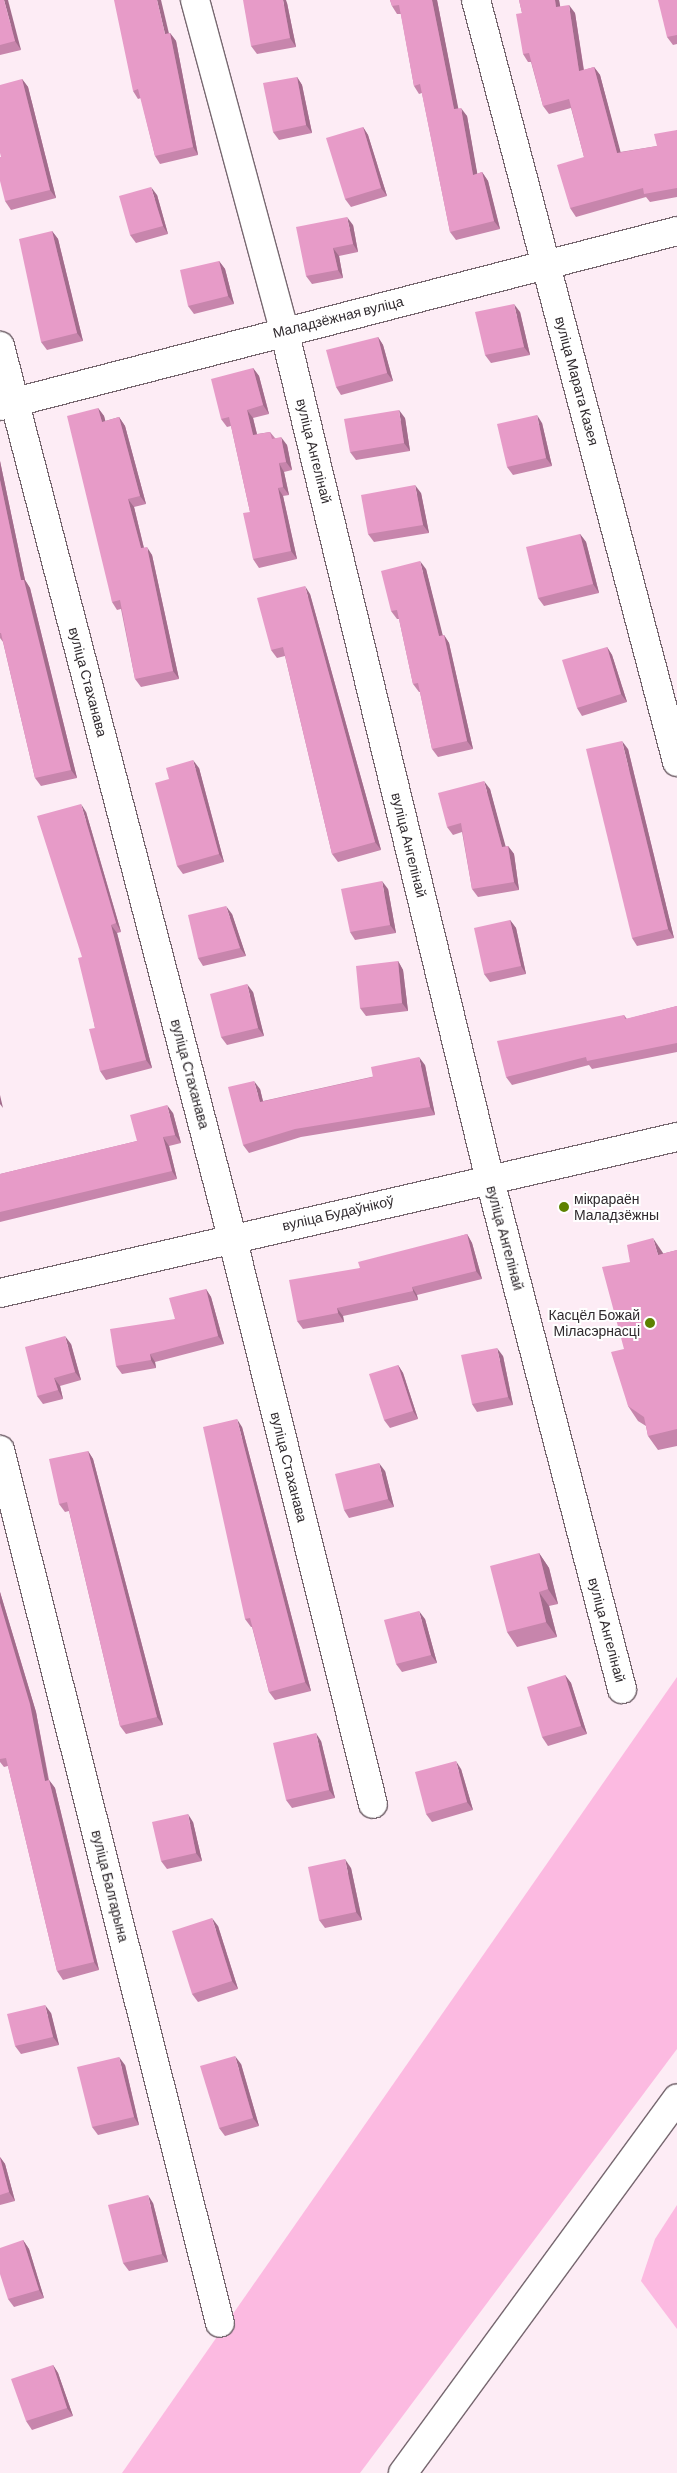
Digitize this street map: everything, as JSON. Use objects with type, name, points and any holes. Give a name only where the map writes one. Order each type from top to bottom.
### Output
[{"type":"main road","name":"вуліца Ангелінай","points":[[194,0],[284,330],[490,1180],[622,1689]]},
{"type":"main road","name":"вуліца Марата Казея","points":[[476,0],[677,762]]},
{"type":"main road","name":"Маладзёжная вуліца","points":[[7,404],[284,330],[677,231]]},
{"type":"main road","name":"вуліца Стаханава","points":[[0,346],[7,404],[232,1237],[373,1804]]},
{"type":"main road","name":"вуліца Будаўнікоў","points":[[0,1293],[232,1237],[677,1137]]},
{"type":"main road","name":"вуліца Балгарына","points":[[0,1450],[220,2323]]},
{"type":"main road","points":[[403,2473],[677,2099]]},
{"type":"shaded area","points":[[677,1677],[677,2049],[360,2473],[122,2473]]},
{"type":"shaded area","points":[[677,2205],[677,2329],[641,2281],[655,2239]]},
{"type":"building","points":[[0,0],[4,0],[15,41],[0,45]]},
{"type":"building","points":[[114,0],[157,0],[165,34],[170,33],[193,147],[155,156],[138,89],[133,91]]},
{"type":"building","points":[[243,0],[283,0],[290,38],[251,46]]},
{"type":"building","points":[[390,0],[432,0],[454,109],[461,108],[473,175],[482,172],[494,221],[450,232],[420,84],[414,86],[399,5],[392,6]]},
{"type":"building","points":[[519,0],[555,0],[556,7],[569,5],[579,71],[594,67],[617,153],[657,146],[654,134],[677,130],[677,188],[644,194],[643,188],[570,208],[557,165],[584,157],[569,99],[543,106],[529,53],[523,54],[516,14],[522,13]]},
{"type":"building","points":[[658,0],[677,0],[677,35],[667,37]]},
{"type":"building","points":[[297,77],[306,125],[273,132],[263,83]]},
{"type":"building","points":[[22,79],[50,190],[5,201],[0,181],[0,85]]},
{"type":"building","points":[[363,127],[381,188],[345,199],[326,138]]},
{"type":"building","points":[[151,187],[163,226],[130,235],[119,196]]},
{"type":"building","points":[[347,217],[353,244],[333,248],[338,270],[306,276],[296,227]]},
{"type":"building","points":[[52,231],[77,333],[41,342],[19,239]]},
{"type":"building","points":[[219,261],[228,296],[188,306],[180,270]]},
{"type":"building","points":[[514,304],[524,347],[485,355],[475,312]]},
{"type":"building","points":[[378,337],[387,373],[336,387],[326,350]]},
{"type":"building","points":[[253,368],[263,405],[247,410],[253,435],[270,432],[272,439],[281,437],[286,462],[279,463],[283,487],[278,488],[291,551],[253,559],[243,513],[250,512],[229,417],[221,419],[211,379]]},
{"type":"building","points":[[98,408],[102,422],[119,417],[140,496],[128,499],[141,548],[147,547],[173,671],[135,679],[120,600],[112,602],[67,416]]},
{"type":"building","points":[[399,410],[404,443],[350,452],[344,419]]},
{"type":"building","points":[[537,415],[546,458],[507,467],[497,424]]},
{"type":"building","points":[[0,480],[21,580],[24,580],[71,770],[35,778],[0,633]]},
{"type":"building","points":[[415,485],[423,525],[368,534],[361,495]]},
{"type":"building","points":[[580,534],[593,584],[538,598],[526,547]]},
{"type":"building","points":[[420,561],[439,636],[444,635],[467,741],[432,749],[418,683],[413,684],[397,610],[391,611],[381,571]]},
{"type":"building","points":[[305,586],[375,842],[332,854],[283,647],[271,650],[257,598]]},
{"type":"building","points":[[607,647],[621,694],[577,708],[562,660]]},
{"type":"building","points":[[622,741],[668,929],[632,938],[586,749]]},
{"type":"building","points":[[193,760],[219,854],[177,866],[155,783],[169,779],[166,768]]},
{"type":"building","points":[[484,781],[502,847],[508,846],[514,882],[472,889],[461,823],[447,827],[438,793]]},
{"type":"building","points":[[81,804],[116,923],[111,925],[146,1060],[100,1071],[89,1029],[95,1028],[78,958],[82,957],[37,816]]},
{"type":"building","points":[[382,881],[390,925],[350,932],[341,889]]},
{"type":"building","points":[[226,906],[240,948],[198,958],[188,915]]},
{"type":"building","points":[[510,920],[521,966],[484,974],[474,928]]},
{"type":"building","points":[[398,961],[402,1003],[360,1008],[356,966]]},
{"type":"building","points":[[247,984],[258,1028],[221,1037],[210,994]]},
{"type":"building","points":[[677,1006],[677,1043],[587,1061],[586,1057],[506,1077],[497,1041],[624,1015],[625,1019]]},
{"type":"building","points":[[419,1057],[430,1107],[295,1129],[243,1145],[228,1087],[254,1081],[260,1102],[373,1077],[371,1067]]},
{"type":"building","points":[[167,1105],[175,1135],[163,1137],[172,1171],[0,1212],[0,1174],[137,1141],[130,1115]]},
{"type":"building","points":[[467,1234],[476,1271],[412,1287],[413,1291],[337,1308],[338,1313],[297,1321],[289,1280],[360,1268],[358,1262]]},
{"type":"building","name":"Касцёл Божай Міласэрнасці","points":[[653,1238],[658,1255],[677,1250],[677,1429],[648,1436],[644,1417],[628,1406],[611,1352],[624,1349],[602,1267],[630,1262],[627,1245]]},
{"type":"building","points":[[206,1289],[218,1336],[150,1354],[151,1360],[116,1366],[110,1329],[175,1319],[169,1298]]},
{"type":"building","points":[[65,1336],[75,1372],[54,1378],[58,1390],[37,1396],[25,1347]]},
{"type":"building","points":[[497,1348],[508,1397],[472,1404],[461,1355]]},
{"type":"building","points":[[398,1365],[413,1411],[384,1420],[369,1374]]},
{"type":"building","points":[[237,1419],[305,1682],[269,1692],[250,1618],[245,1619],[203,1427]]},
{"type":"building","points":[[88,1451],[157,1717],[120,1726],[67,1502],[59,1504],[49,1459]]},
{"type":"building","points":[[379,1463],[388,1499],[344,1510],[335,1474]]},
{"type":"building","points":[[539,1553],[548,1589],[539,1592],[546,1622],[507,1632],[490,1566]]},
{"type":"building","points":[[0,1603],[30,1704],[45,1781],[49,1780],[94,1962],[57,1971],[6,1758],[0,1759]]},
{"type":"building","points":[[419,1611],[431,1655],[396,1664],[384,1620]]},
{"type":"building","points":[[565,1675],[581,1726],[542,1737],[527,1687]]},
{"type":"building","points":[[316,1733],[329,1790],[286,1800],[273,1743]]},
{"type":"building","points":[[456,1761],[467,1802],[426,1814],[415,1772]]},
{"type":"building","points":[[188,1814],[196,1853],[161,1861],[152,1822]]},
{"type":"building","points":[[345,1859],[356,1912],[319,1920],[308,1867]]},
{"type":"building","points":[[212,1918],[232,1981],[192,1994],[172,1931]]},
{"type":"building","points":[[45,2005],[53,2037],[15,2046],[7,2014]]},
{"type":"building","points":[[235,2056],[253,2118],[219,2128],[200,2066]]},
{"type":"building","points":[[119,2057],[134,2117],[92,2127],[77,2067]]},
{"type":"building","points":[[0,2158],[9,2192],[0,2195]]},
{"type":"building","points":[[148,2195],[162,2254],[123,2263],[108,2205]]},
{"type":"building","points":[[23,2240],[39,2290],[8,2299],[0,2274],[0,2248]]},
{"type":"building","points":[[53,2365],[67,2408],[26,2421],[11,2379]]},
{"type":"place","name":"мікрараён Маладзёжны","points":[[564,1207]]},
{"type":"place","name":"Касцёл Божай Міласэрнасці","points":[[650,1323]]}]
